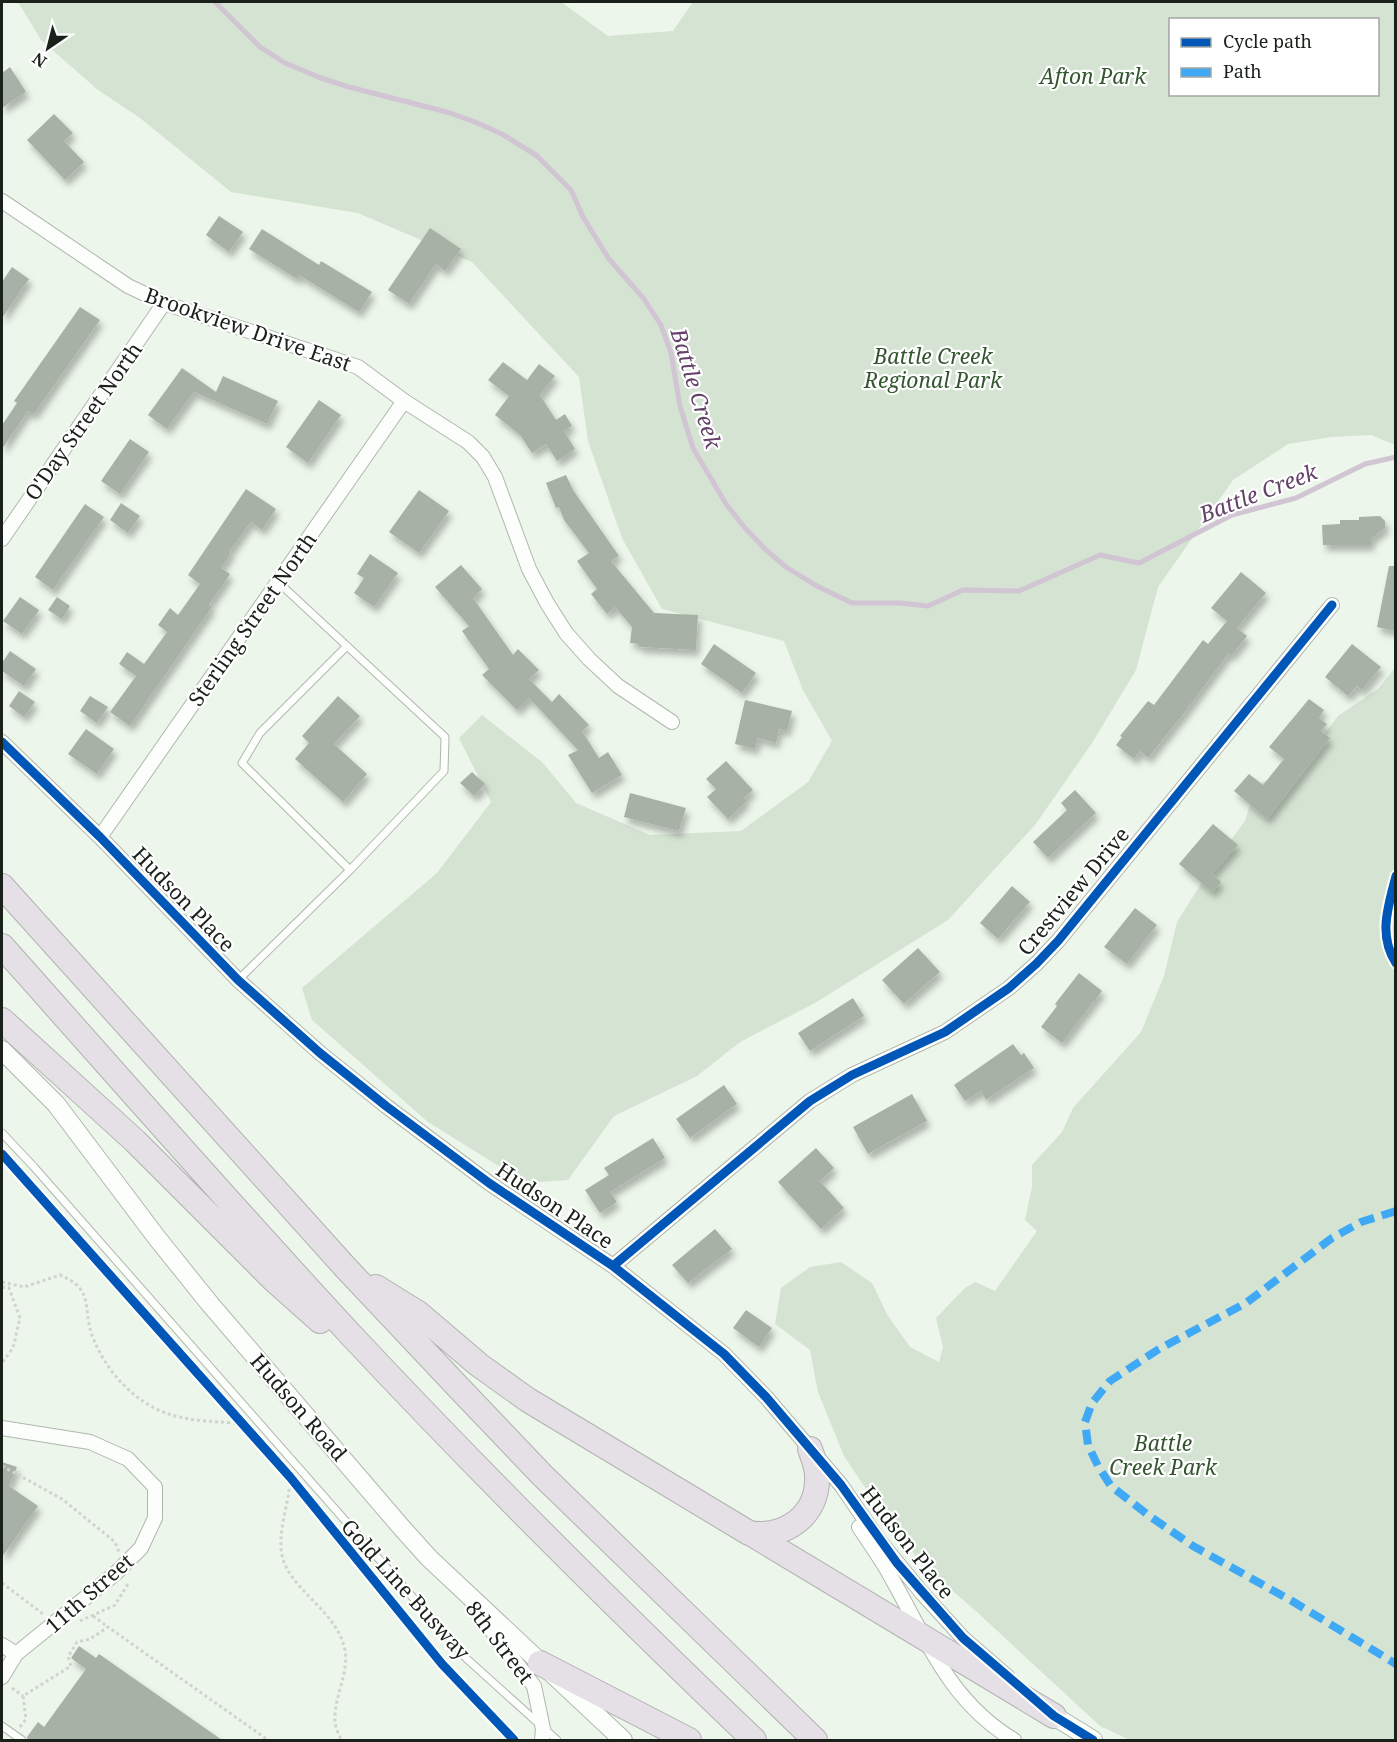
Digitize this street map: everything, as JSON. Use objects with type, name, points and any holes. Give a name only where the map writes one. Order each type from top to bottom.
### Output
[{"type":"highway","points":[[2,886],[345,1267],[542,1475],[815,1740]]},
{"type":"highway","points":[[2,946],[350,1335],[597,1589],[754,1740]]},
{"type":"highway","points":[[2,1020],[135,1140],[274,1280],[459,1449]]},
{"type":"highway","points":[[345,1267],[418,1314],[479,1365],[528,1400],[1053,1716]]},
{"type":"highway","points":[[749,1533],[767,1535],[789,1528],[801,1519],[810,1507],[816,1493],[818,1478],[810,1449]]},
{"type":"highway","points":[[540,1663],[689,1740]]},
{"type":"street","name":"Brookview Drive East","points":[[2,201],[128,286],[164,303],[358,367],[468,442],[483,457],[495,477],[529,569],[566,633],[618,686],[672,722]]},
{"type":"street","name":"O'Day Street North","points":[[2,539],[164,303]]},
{"type":"street","name":"Sterling Street North","points":[[100,837],[404,400]]},
{"type":"street","name":"Crestview Drive","points":[[613,1266],[818,1095],[852,1075],[945,1032],[1009,988],[1036,964],[1058,941],[1332,605]]},
{"type":"street","name":"Hudson Place","points":[[2,742],[100,837],[238,980],[320,1053],[386,1106],[516,1203],[613,1266],[724,1354],[766,1397],[841,1485],[897,1563],[939,1612],[984,1658],[1053,1716],[1093,1740]]},
{"type":"street","name":"Hudson Road","points":[[2,1050],[56,1104],[210,1304],[402,1528],[455,1582],[623,1740]]},
{"type":"street","name":"11th Street","points":[[2,1428],[90,1442],[128,1459],[155,1487],[155,1518],[141,1548],[16,1654],[2,1677]]},
{"type":"street","name":"Hudson Place","points":[[810,1449],[891,1576],[921,1636],[952,1684],[982,1717],[1014,1740]]},
{"type":"street","name":"8th Street","points":[[455,1582],[534,1686],[543,1735]]},
{"type":"street","points":[[2,1645],[16,1654]]},
{"type":"lane","points":[[238,980],[350,870],[444,771],[445,737],[278,582]]},
{"type":"lane","points":[[347,646],[260,733],[242,763],[350,870]]},
{"type":"lane","name":"Gold Line Busway","points":[[2,1133],[467,1659],[543,1735],[556,1740]]},
{"type":"lane","points":[[2,1726],[22,1740]]},
{"type":"path","points":[[2,1282],[24,1287],[60,1275],[72,1280],[80,1287],[86,1299],[92,1334],[108,1367],[134,1393],[153,1407],[167,1413],[243,1424]]},
{"type":"path","points":[[2,1287],[9,1288],[20,1318],[13,1348],[2,1363]]},
{"type":"path","points":[[235,1415],[251,1433]]},
{"type":"path","points":[[2,1466],[62,1499],[115,1542],[131,1579],[115,1605],[83,1621],[55,1623],[2,1583]]},
{"type":"path","points":[[282,1468],[297,1486]]},
{"type":"path","points":[[290,1477],[290,1494],[281,1540],[282,1555],[287,1570],[325,1613],[337,1631],[344,1648],[346,1661],[335,1724],[341,1740]]},
{"type":"path","points":[[92,1616],[268,1740]]},
{"type":"path","points":[[14,1735],[26,1719],[23,1696],[72,1666],[68,1657],[77,1642],[90,1639],[108,1627]]},
{"type":"green space","points":[[18,2],[561,2],[608,36],[673,31],[693,2],[1395,2],[1395,445],[1371,435],[1331,437],[1288,444],[1233,480],[1158,587],[1136,670],[1092,743],[1035,825],[948,920],[815,1003],[740,1042],[697,1076],[614,1116],[568,1180],[526,1183],[428,1122],[312,1020],[302,988],[437,873],[491,802],[459,738],[482,715],[542,762],[576,803],[650,835],[741,831],[808,782],[832,741],[803,690],[784,641],[662,609],[622,538],[588,441],[579,377],[472,262],[358,213],[231,192],[140,118],[98,90],[41,40]]},
{"type":"green space","name":"Battle Creek Park","points":[[1395,668],[1395,1740],[1130,1740],[1100,1726],[922,1564],[881,1511],[844,1456],[818,1392],[810,1350],[775,1324],[781,1288],[810,1267],[841,1262],[872,1283],[888,1316],[910,1347],[939,1362],[943,1347],[936,1318],[965,1288],[975,1282],[995,1291],[1037,1231],[1025,1220],[1032,1187],[1032,1165],[1062,1132],[1073,1108],[1141,1032],[1164,976],[1177,922],[1212,866],[1245,821],[1256,785],[1302,764],[1338,716],[1379,688]]},
{"type":"building","points":[[10,67],[26,92],[2,108],[2,73]]},
{"type":"building","points":[[54,114],[73,133],[64,141],[84,162],[65,180],[27,140]]},
{"type":"building","points":[[219,216],[243,232],[229,252],[206,235]]},
{"type":"building","points":[[430,228],[461,249],[445,271],[436,264],[409,304],[388,290]]},
{"type":"building","points":[[262,229],[319,265],[321,261],[372,292],[359,312],[299,275],[297,279],[249,249]]},
{"type":"building","points":[[12,267],[29,279],[2,318],[2,282]]},
{"type":"building","points":[[80,307],[100,320],[34,414],[28,411],[2,449],[2,425],[17,403],[14,401]]},
{"type":"building","points":[[503,362],[527,380],[539,364],[555,376],[540,395],[556,420],[565,414],[572,426],[564,431],[575,449],[557,461],[546,444],[532,453],[520,435],[495,415],[509,396],[488,380]]},
{"type":"building","points":[[182,368],[216,392],[223,376],[278,401],[267,424],[194,392],[167,429],[148,415]]},
{"type":"building","points":[[319,400],[341,415],[308,463],[286,447]]},
{"type":"building","points":[[130,439],[149,452],[120,494],[101,481]]},
{"type":"building","points":[[566,475],[573,490],[619,556],[611,561],[654,613],[698,615],[696,650],[639,647],[639,644],[630,643],[632,627],[615,607],[607,614],[591,594],[597,589],[577,561],[589,553],[564,520],[559,507],[556,508],[546,483]]},
{"type":"building","points":[[246,489],[276,509],[262,530],[251,522],[229,552],[231,553],[221,568],[230,574],[209,605],[212,607],[130,726],[110,712],[136,676],[119,664],[127,652],[144,664],[167,632],[158,625],[170,608],[178,615],[200,584],[188,575]]},
{"type":"building","points":[[419,490],[449,511],[419,553],[389,532]]},
{"type":"building","points":[[121,503],[140,516],[128,533],[110,520]]},
{"type":"building","points":[[85,504],[104,517],[53,590],[35,577]]},
{"type":"building","points":[[1380,516],[1385,521],[1385,528],[1371,539],[1371,545],[1323,545],[1322,525],[1340,524],[1340,520],[1359,520],[1359,517]]},
{"type":"building","points":[[370,554],[398,573],[374,607],[354,593],[364,578],[357,574]]},
{"type":"building","points":[[461,565],[482,589],[473,598],[513,655],[518,649],[539,670],[529,679],[552,702],[559,694],[589,725],[582,731],[599,758],[608,752],[622,775],[592,793],[568,755],[578,750],[529,698],[517,710],[482,675],[489,669],[462,631],[469,626],[435,587]]},
{"type":"building","points":[[1389,566],[1395,566],[1395,631],[1377,627]]},
{"type":"building","points":[[1241,572],[1266,593],[1237,628],[1247,636],[1232,655],[1229,653],[1148,758],[1140,751],[1134,759],[1116,745],[1122,737],[1120,736],[1148,701],[1154,705],[1203,640],[1208,644],[1227,621],[1211,608]]},
{"type":"building","points":[[20,597],[39,610],[22,634],[3,621]]},
{"type":"building","points":[[57,597],[70,606],[62,619],[48,610]]},
{"type":"building","points":[[714,644],[756,673],[742,693],[701,664]]},
{"type":"building","points":[[1352,644],[1381,667],[1362,690],[1357,686],[1348,696],[1325,677]]},
{"type":"building","points":[[10,651],[36,669],[24,686],[2,671],[2,663]]},
{"type":"building","points":[[19,691],[35,702],[24,717],[9,706]]},
{"type":"building","points":[[90,696],[108,707],[97,723],[80,711]]},
{"type":"building","points":[[338,696],[360,716],[334,744],[367,774],[343,802],[295,759],[309,743],[302,736]]},
{"type":"building","points":[[1309,699],[1324,710],[1319,718],[1327,724],[1321,731],[1330,738],[1267,819],[1234,791],[1249,774],[1263,785],[1284,759],[1269,747]]},
{"type":"building","points":[[745,700],[792,711],[787,731],[779,729],[776,743],[758,738],[755,749],[735,744]]},
{"type":"building","points":[[86,729],[114,749],[97,774],[68,754]]},
{"type":"building","points":[[726,761],[753,790],[744,798],[747,801],[728,819],[707,797],[716,789],[706,779]]},
{"type":"building","points":[[472,772],[485,784],[474,796],[460,783]]},
{"type":"building","points":[[1075,790],[1096,813],[1048,858],[1033,842],[1067,810],[1061,803]]},
{"type":"building","points":[[630,793],[686,808],[679,831],[624,817]]},
{"type":"building","points":[[1213,824],[1238,845],[1212,874],[1221,882],[1212,892],[1179,864]]},
{"type":"building","points":[[1012,886],[1030,902],[998,939],[980,923]]},
{"type":"building","points":[[1135,908],[1157,925],[1127,964],[1104,947]]},
{"type":"building","points":[[918,948],[940,972],[904,1004],[882,980]]},
{"type":"building","points":[[1079,973],[1102,991],[1062,1043],[1041,1027]]},
{"type":"building","points":[[853,998],[864,1016],[810,1051],[798,1033]]},
{"type":"building","points":[[1013,1044],[1021,1055],[1024,1053],[1034,1068],[986,1100],[981,1091],[965,1101],[954,1085]]},
{"type":"building","points":[[724,1085],[737,1104],[690,1138],[676,1119]]},
{"type":"building","points":[[912,1094],[927,1121],[868,1154],[853,1127]]},
{"type":"building","points":[[653,1138],[665,1158],[610,1192],[617,1202],[600,1213],[585,1190],[609,1175],[604,1168]]},
{"type":"building","points":[[816,1148],[834,1168],[820,1181],[844,1208],[821,1229],[778,1182]]},
{"type":"building","points":[[715,1229],[732,1249],[688,1283],[672,1265]]},
{"type":"building","points":[[746,1310],[772,1328],[759,1347],[733,1328]]},
{"type":"building","points":[[2,1462],[17,1467],[9,1486],[38,1506],[2,1557]]},
{"type":"building","points":[[79,1646],[96,1658],[99,1654],[222,1740],[28,1740],[27,1737],[38,1722],[44,1727],[86,1669],[71,1658]]},
{"type":"waterway","name":"Battle Creek","points":[[215,2],[260,47],[285,63],[349,87],[447,112],[475,122],[502,134],[536,155],[571,190],[583,217],[609,259],[644,299],[661,325],[671,353],[680,406],[693,448],[726,504],[745,528],[786,567],[815,585],[852,603],[900,603],[928,606],[963,590],[1019,591],[1100,555],[1139,563],[1232,515],[1296,498],[1365,464],[1396,457]]},
{"type":"marked path","points":[[1396,1211],[1361,1222],[1332,1238],[1246,1303],[1159,1349],[1110,1381],[1092,1403],[1085,1422],[1088,1445],[1111,1486],[1148,1515],[1193,1546],[1292,1601],[1396,1664]]},
{"type":"cycle path","points":[[613,1266],[810,1101],[852,1075],[945,1032],[1009,988],[1036,964],[1058,941],[1332,605]]},
{"type":"cycle path","points":[[2,742],[100,837],[238,980],[320,1053],[489,1183],[613,1266],[724,1354],[766,1397],[841,1485],[897,1563],[963,1638],[1054,1716],[1093,1740]]},
{"type":"cycle path","points":[[1396,876],[1386,921],[1387,942],[1396,963]]},
{"type":"cycle path","points":[[2,1154],[290,1477],[442,1664],[514,1740]]},
{"type":"park label","name":"Afton Park","points":[[1093,76]]},
{"type":"park label","name":"Battle Creek Regional Park","points":[[933,368]]}]
